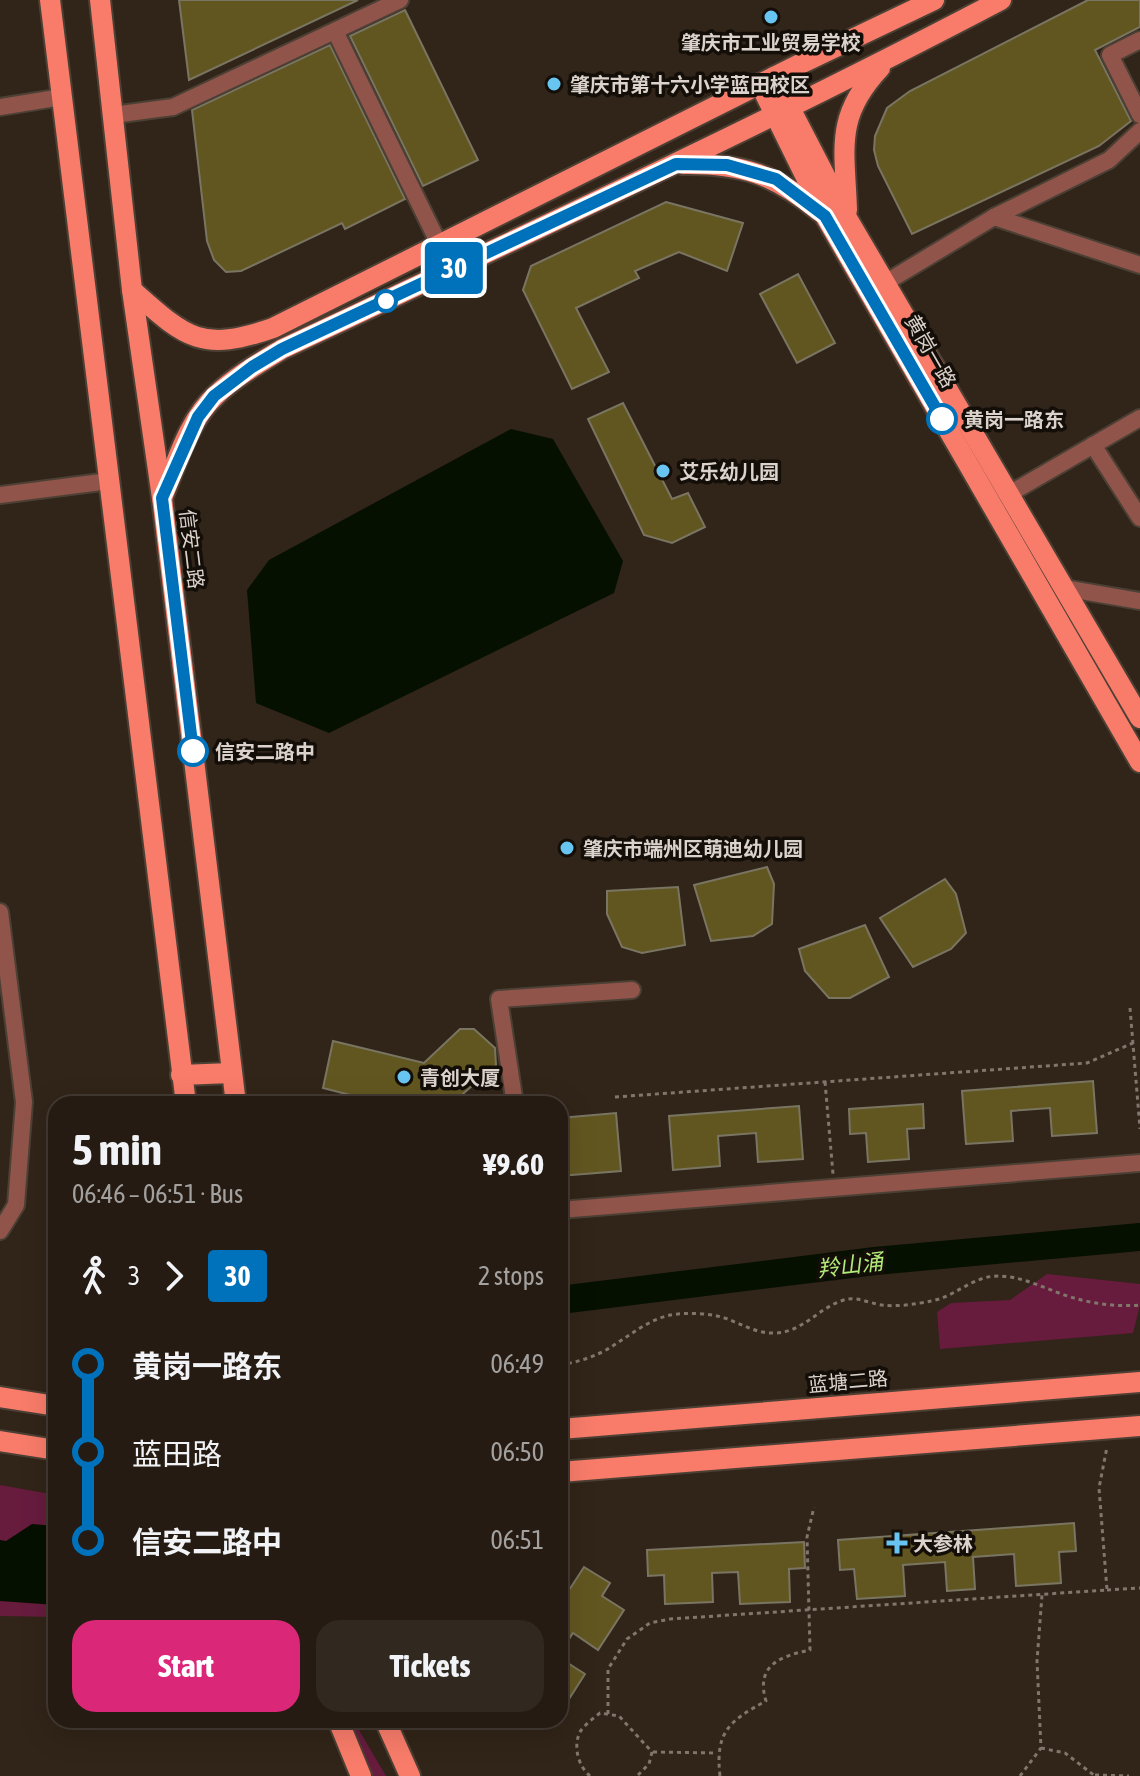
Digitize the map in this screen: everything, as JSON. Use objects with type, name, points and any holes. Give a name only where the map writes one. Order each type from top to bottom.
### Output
[{"type":"main road","points":[[50,0],[185,1096]]},
{"type":"main road","name":"信安二路","points":[[100,0],[132,290],[162,498],[235,1096]]},
{"type":"main road","points":[[132,290],[165,319],[201,339],[221,342],[273,328],[767,80],[934,0]]},
{"type":"main road","points":[[162,498],[198,417],[214,396],[282,349],[676,164],[1001,0]]},
{"type":"main road","points":[[847,218],[843,148],[846,125],[867,82],[889,59]]},
{"type":"main road","name":"黄岗一路","points":[[767,80],[1140,718]]},
{"type":"main road","name":"黄岗一路","points":[[783,112],[825,216],[1140,762]]},
{"type":"main road","points":[[676,164],[727,165],[776,179],[825,216]]},
{"type":"main road","points":[[181,1075],[231,1073]]},
{"type":"main road","name":"蓝塘二路","points":[[568,1428],[1140,1382]]},
{"type":"main road","points":[[0,1397],[48,1405]]},
{"type":"main road","points":[[568,1471],[1140,1426]]},
{"type":"main road","points":[[0,1441],[48,1449]]},
{"type":"main road","points":[[341,1728],[361,1776]]},
{"type":"main road","points":[[389,1728],[410,1776]]},
{"type":"street","points":[[113,115],[173,107],[400,0]]},
{"type":"street","points":[[335,31],[439,244]]},
{"type":"street","points":[[1140,40],[1110,55],[1140,115]]},
{"type":"street","points":[[0,107],[62,97]]},
{"type":"street","points":[[885,283],[994,217],[1109,160],[1140,131]]},
{"type":"street","points":[[994,217],[1140,265]]},
{"type":"street","points":[[1009,494],[1140,418]]},
{"type":"street","points":[[1093,445],[1140,518]]},
{"type":"street","points":[[0,495],[109,481]]},
{"type":"street","points":[[1064,588],[1140,601]]},
{"type":"street","points":[[0,912],[24,1102],[16,1205],[0,1231]]},
{"type":"street","points":[[514,1096],[499,999],[632,990]]},
{"type":"street","points":[[568,1209],[1140,1163]]},
{"type":"path","points":[[1130,1008],[1140,1129]]},
{"type":"path","points":[[615,1097],[1087,1063],[1133,1043]]},
{"type":"path","points":[[825,1082],[834,1188]]},
{"type":"path","points":[[568,1364],[581,1362],[606,1350],[640,1327],[671,1315],[727,1318],[750,1329],[775,1333],[793,1330],[844,1299],[861,1299],[883,1305],[933,1301],[977,1279],[996,1276],[1012,1277],[1102,1305],[1140,1305]]},
{"type":"path","points":[[1107,1590],[1099,1488],[1111,1428]]},
{"type":"path","points":[[720,1776],[717,1753],[722,1734],[733,1722],[766,1701],[762,1688],[764,1675],[775,1662],[788,1655],[810,1650],[807,1537],[814,1507]]},
{"type":"path","points":[[608,1714],[608,1669],[627,1639],[650,1623],[1140,1588]]},
{"type":"path","points":[[1020,1776],[1041,1748],[1037,1661],[1042,1595]]},
{"type":"path","points":[[590,1776],[583,1771],[576,1752],[580,1731],[600,1713],[619,1716],[652,1752],[717,1753]]},
{"type":"path","points":[[1041,1748],[1065,1753],[1095,1775],[1129,1776]]},
{"type":"path","points":[[637,1776],[649,1764],[652,1752]]},
{"type":"shaded area","points":[[511,429],[553,439],[623,561],[614,593],[329,733],[256,703],[247,590],[269,560]]},
{"type":"shaded area","points":[[1047,1274],[1140,1284],[1140,1305],[1133,1333],[940,1349],[937,1312],[951,1303],[1010,1300]]},
{"type":"shaded area","points":[[0,1485],[48,1494],[48,1617],[0,1616]]},
{"type":"shaded area","points":[[32,1524],[48,1525],[48,1604],[0,1601],[0,1540],[6,1541]]},
{"type":"shaded area","points":[[348,1728],[358,1728],[386,1776],[368,1776]]},
{"type":"building","points":[[179,0],[358,0],[189,80]]},
{"type":"building","points":[[1088,0],[1140,0],[1140,27],[1095,50],[1131,121],[1099,146],[912,234],[878,166],[874,150],[875,136],[887,108],[910,91]]},
{"type":"building","points":[[405,10],[478,160],[423,186],[350,36]]},
{"type":"building","points":[[330,45],[405,199],[345,229],[342,223],[241,271],[226,272],[214,260],[207,241],[192,110]]},
{"type":"building","points":[[666,202],[743,223],[727,271],[679,252],[635,271],[639,278],[576,308],[609,372],[572,389],[523,290],[531,266]]},
{"type":"building","points":[[798,274],[835,343],[797,363],[760,294]]},
{"type":"building","points":[[623,403],[672,499],[688,493],[705,527],[672,543],[644,535],[588,419]]},
{"type":"building","points":[[767,867],[774,884],[772,924],[753,936],[711,941],[694,885]]},
{"type":"building","points":[[945,879],[956,894],[966,933],[951,949],[913,967],[880,918]]},
{"type":"building","points":[[678,887],[685,945],[642,953],[622,947],[607,914],[607,891]]},
{"type":"building","points":[[865,925],[889,977],[850,998],[829,998],[805,971],[799,949]]},
{"type":"building","name":"青创大厦","points":[[460,1029],[474,1029],[495,1048],[496,1065],[460,1096],[354,1096],[323,1088],[333,1041],[424,1063]]},
{"type":"building","points":[[1093,1081],[1097,1133],[1052,1136],[1050,1108],[1011,1111],[1013,1141],[966,1144],[962,1091]]},
{"type":"building","points":[[923,1104],[924,1128],[907,1129],[909,1159],[868,1162],[866,1133],[850,1134],[849,1109]]},
{"type":"building","points":[[799,1106],[803,1159],[758,1162],[756,1133],[718,1136],[720,1166],[673,1170],[669,1116]]},
{"type":"building","points":[[616,1113],[621,1171],[568,1175],[568,1117]]},
{"type":"building","points":[[1074,1523],[1076,1551],[1059,1552],[1061,1583],[1016,1586],[1014,1554],[973,1557],[975,1589],[947,1591],[945,1562],[903,1565],[905,1596],[857,1599],[854,1569],[840,1570],[838,1540]]},
{"type":"building","points":[[804,1542],[805,1568],[789,1569],[790,1602],[740,1604],[738,1572],[712,1573],[713,1602],[665,1604],[664,1575],[648,1576],[647,1550]]},
{"type":"building","points":[[584,1567],[610,1583],[602,1596],[624,1610],[598,1650],[573,1633],[568,1641],[568,1592]]},
{"type":"building","points":[[568,1663],[585,1674],[568,1701]]},
{"type":"waterway","name":"羚山涌","points":[[568,1299],[875,1261],[1140,1237]]},
{"type":"bus line","name":"30","points":[[193,751],[162,498],[198,417],[214,396],[282,349],[676,164],[727,165],[776,179],[825,216],[942,419]]},
{"type":"place","name":"肇庆市工业贸易学校","points":[[771,17]]},
{"type":"place","name":"肇庆市第十六小学蓝田校区","points":[[554,84]]},
{"type":"place","name":"黄岗一路东","points":[[942,419]]},
{"type":"place","name":"艾乐幼儿园","points":[[663,471]]},
{"type":"place","name":"信安二路中","points":[[193,751]]},
{"type":"place","name":"肇庆市端州区萌迪幼儿园","points":[[567,848]]},
{"type":"place","name":"青创大厦","points":[[404,1077]]},
{"type":"place","name":"大参林","points":[[897,1543]]}]
